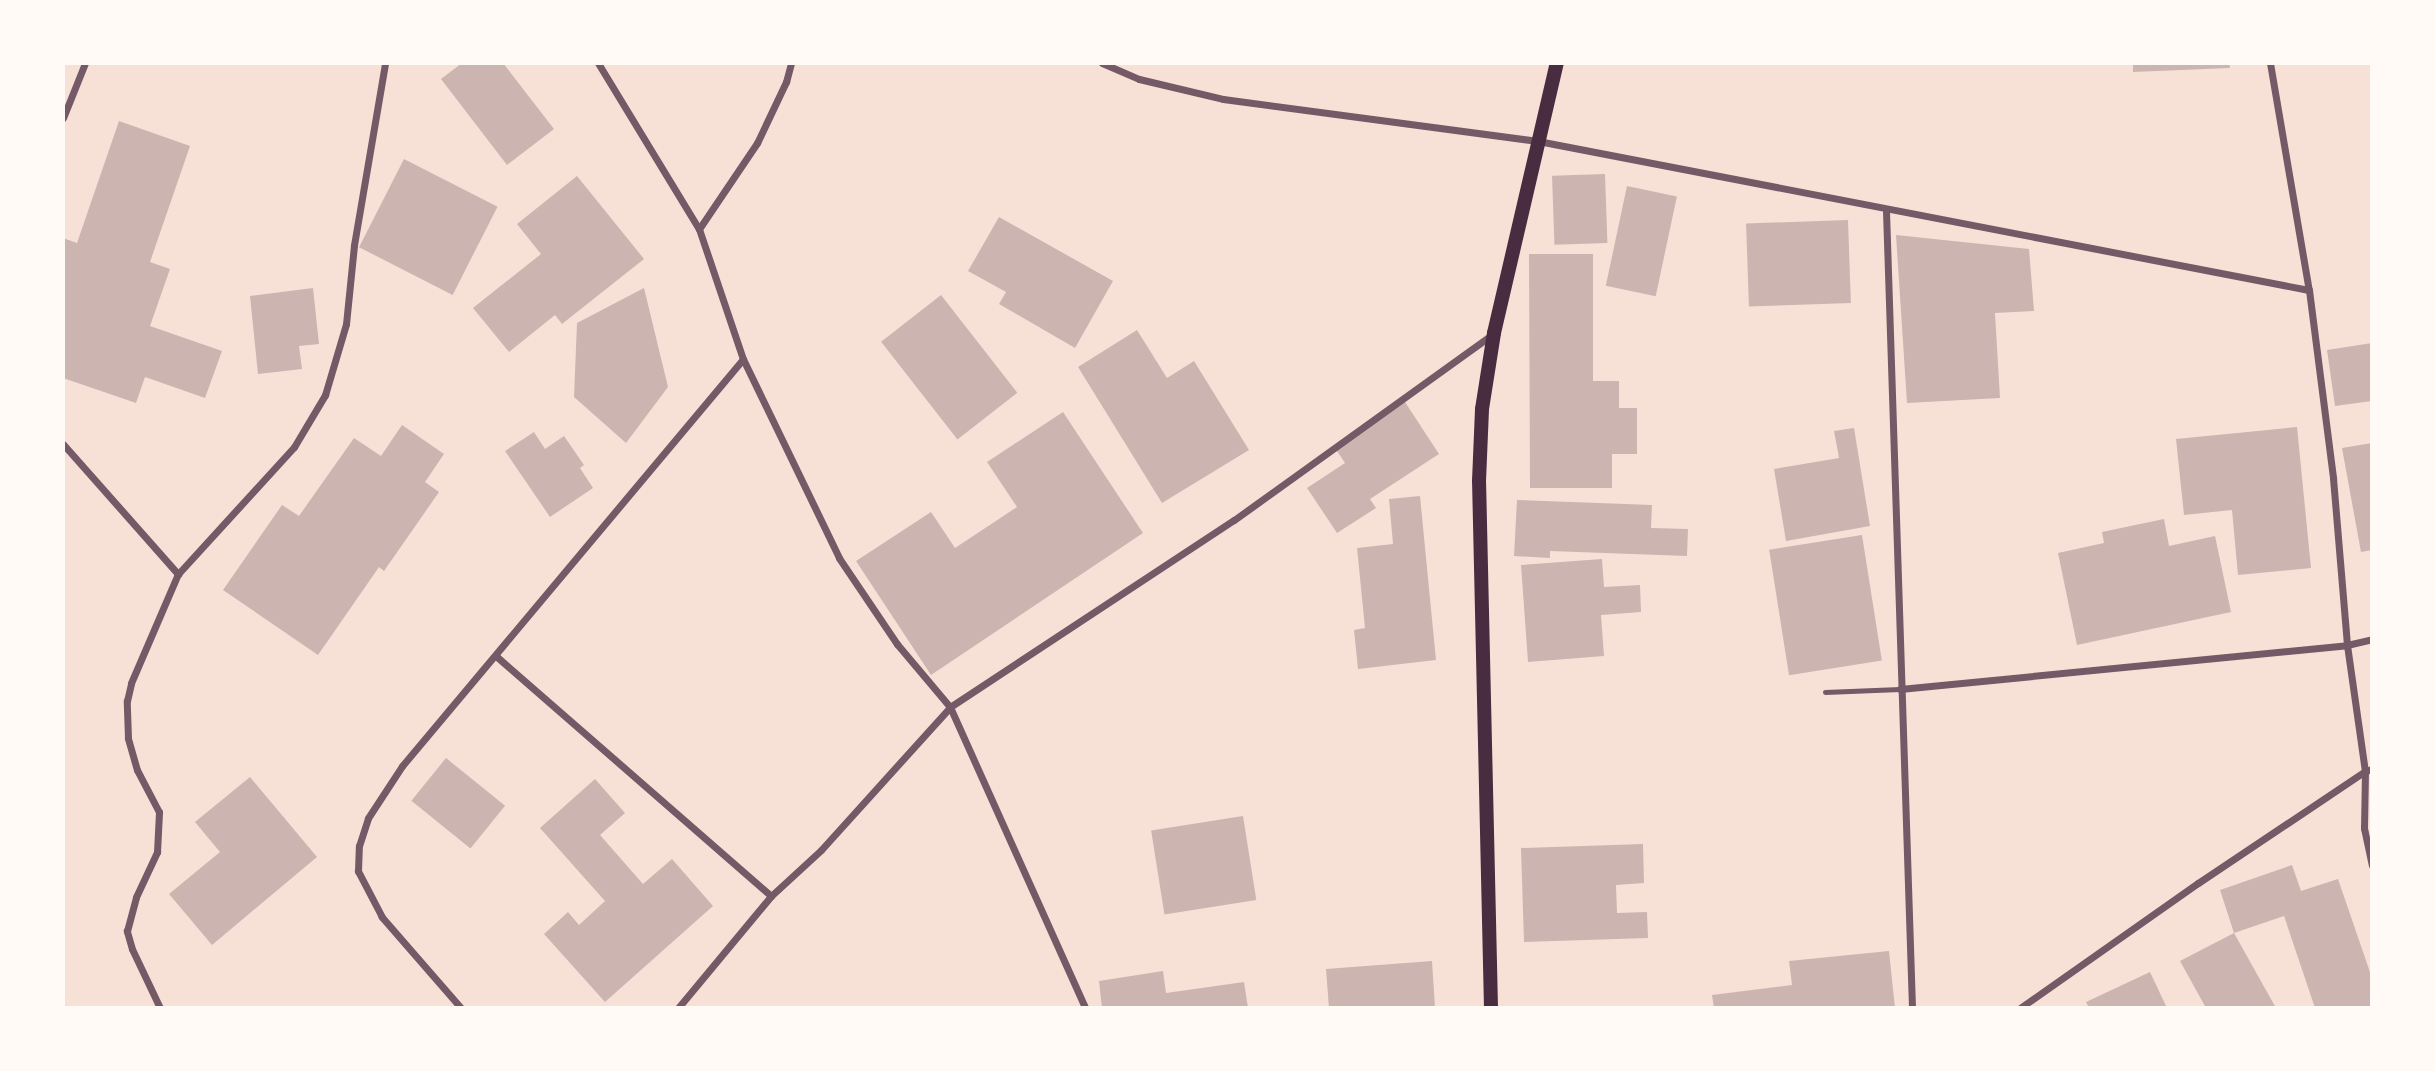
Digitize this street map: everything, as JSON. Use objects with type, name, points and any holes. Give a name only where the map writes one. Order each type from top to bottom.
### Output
[{"type":"main road","points":[[1491,1008],[1479,481],[1482,409],[1494,333],[1557,63]]},
{"type":"street","points":[[63,118],[85,63]]},
{"type":"street","points":[[160,1008],[132,949],[127,931],[135,897],[157,852],[159,811],[137,770],[128,737],[127,701],[142,654],[178,574],[294,447],[325,395],[346,324],[354,245],[385,63]]},
{"type":"street","points":[[598,63],[699,229],[743,359],[838,558],[897,644],[950,707],[1085,1008]]},
{"type":"street","points":[[699,229],[757,144],[786,82],[791,63]]},
{"type":"street","points":[[1102,63],[1139,79],[1223,99],[1538,141],[1886,211],[2309,290]]},
{"type":"street","points":[[2270,63],[2309,290],[2333,478],[2347,645],[2368,770],[2364,828],[2372,865]]},
{"type":"street","points":[[1886,211],[1912,1008]]},
{"type":"street","points":[[678,1008],[771,896],[821,849],[950,707],[1234,520],[1494,333]]},
{"type":"street","points":[[461,1008],[382,917],[358,872],[359,846],[368,818],[402,766],[743,359]]},
{"type":"street","points":[[63,444],[178,574]]},
{"type":"street","points":[[1900,689],[2347,645],[2372,639]]},
{"type":"street","points":[[496,656],[771,896]]},
{"type":"street","points":[[2020,1008],[2368,770]]},
{"type":"lane","points":[[1825,692],[1900,689]]},
{"type":"building","points":[[462,63],[503,63],[554,129],[507,165],[441,79]]},
{"type":"building","points":[[2133,63],[2229,63],[2230,68],[2133,72]]},
{"type":"building","points":[[119,121],[190,146],[150,262],[170,269],[150,326],[222,351],[205,398],[145,377],[136,403],[63,378],[63,238],[77,243]]},
{"type":"building","points":[[404,159],[498,207],[453,295],[359,247]]},
{"type":"building","points":[[1605,174],[1607,243],[1554,245],[1552,176]]},
{"type":"building","points":[[577,176],[644,259],[562,324],[555,315],[509,352],[473,308],[541,254],[517,224]]},
{"type":"building","points":[[1627,186],[1677,197],[1656,296],[1606,286]]},
{"type":"building","points":[[999,217],[1113,281],[1075,348],[999,304],[1006,292],[968,271]]},
{"type":"building","points":[[1848,220],[1851,303],[1749,307],[1746,224]]},
{"type":"building","points":[[1896,235],[2029,249],[2034,311],[1995,313],[2000,398],[1907,403]]},
{"type":"building","points":[[1529,254],[1593,254],[1593,381],[1619,381],[1619,408],[1637,408],[1637,454],[1612,454],[1612,488],[1530,488]]},
{"type":"building","points":[[313,288],[319,344],[299,346],[302,369],[258,374],[250,296]]},
{"type":"building","points":[[644,288],[668,387],[626,443],[574,397],[577,323]]},
{"type":"building","points":[[941,295],[1017,393],[957,440],[881,342]]},
{"type":"building","points":[[1137,330],[1167,378],[1194,361],[1249,450],[1162,503],[1078,367]]},
{"type":"building","points":[[2372,343],[2372,401],[2335,406],[2327,350]]},
{"type":"building","points":[[1405,402],[1439,454],[1370,499],[1376,508],[1337,533],[1307,488],[1345,463],[1335,448]]},
{"type":"building","points":[[1063,412],[1143,533],[931,675],[856,561],[931,512],[955,548],[1017,507],[987,462]]},
{"type":"building","points":[[402,425],[444,454],[425,482],[439,492],[384,571],[379,567],[318,655],[223,590],[282,505],[299,516],[354,438],[381,456]]},
{"type":"building","points":[[2297,427],[2311,568],[2238,575],[2232,510],[2184,515],[2176,439]]},
{"type":"building","points":[[1854,428],[1870,526],[1786,541],[1774,469],[1839,458],[1834,431]]},
{"type":"building","points":[[534,432],[545,449],[564,436],[584,465],[580,468],[593,488],[550,517],[505,451]]},
{"type":"building","points":[[2372,443],[2372,550],[2361,552],[2342,448]]},
{"type":"building","points":[[1420,496],[1436,660],[1358,669],[1354,630],[1365,628],[1357,548],[1393,544],[1389,499]]},
{"type":"building","points":[[1517,500],[1652,505],[1651,528],[1688,529],[1687,556],[1550,551],[1550,558],[1514,556]]},
{"type":"building","points":[[2164,519],[2169,546],[2215,536],[2231,612],[2077,645],[2058,553],[2104,543],[2102,532]]},
{"type":"building","points":[[1862,535],[1882,660],[1789,675],[1769,550]]},
{"type":"building","points":[[1602,559],[1604,587],[1640,585],[1641,612],[1601,615],[1604,656],[1528,662],[1521,565]]},
{"type":"building","points":[[446,758],[505,806],[470,849],[411,801]]},
{"type":"building","points":[[250,777],[317,857],[212,945],[169,894],[220,852],[195,822]]},
{"type":"building","points":[[595,779],[625,813],[600,835],[643,884],[672,859],[713,906],[605,1002],[544,934],[568,912],[579,925],[605,901],[540,828]]},
{"type":"building","points":[[1243,816],[1256,900],[1164,915],[1151,831]]},
{"type":"building","points":[[1643,844],[1644,883],[1616,885],[1617,913],[1647,912],[1648,938],[1524,942],[1521,848]]},
{"type":"building","points":[[2292,865],[2301,891],[2338,879],[2372,978],[2372,1008],[2315,1008],[2284,916],[2234,933],[2220,890]]},
{"type":"building","points":[[2234,933],[2276,1008],[2206,1008],[2180,961]]},
{"type":"building","points":[[1889,951],[1895,1008],[1714,1008],[1712,995],[1792,985],[1789,961]]},
{"type":"building","points":[[1432,961],[1435,1008],[1329,1008],[1326,969]]},
{"type":"building","points":[[1163,971],[1166,993],[1244,982],[1248,1008],[1102,1008],[1099,981]]},
{"type":"building","points":[[2150,972],[2167,1008],[2089,1008],[2086,1002]]}]
